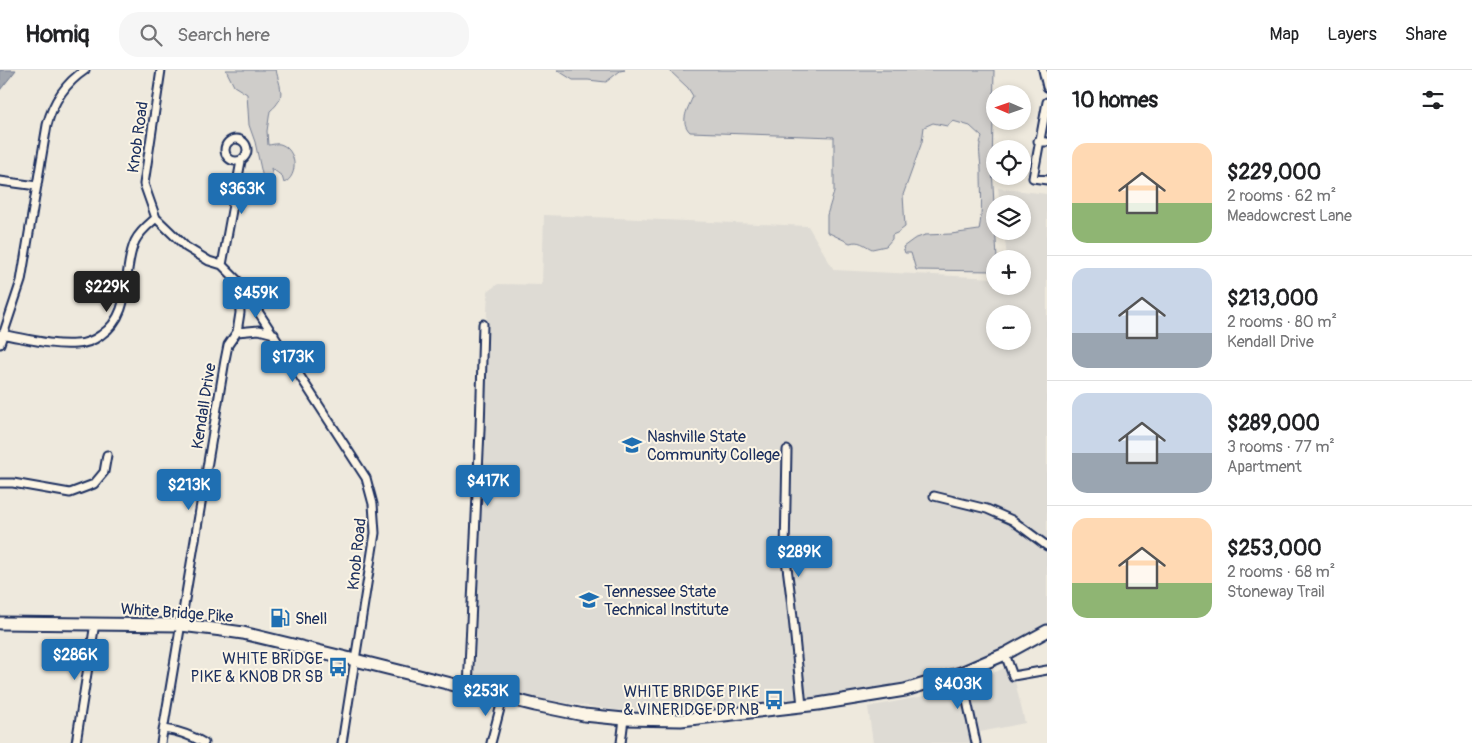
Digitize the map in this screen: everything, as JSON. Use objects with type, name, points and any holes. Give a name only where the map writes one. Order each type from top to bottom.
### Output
[{"type":"main road","name":"White Bridge Pike","points":[[0,623],[181,625],[243,633],[584,715],[624,719],[681,720],[802,706],[905,690],[961,673],[1005,654],[1047,631]]},
{"type":"street","points":[[0,344],[1,334],[21,281],[46,125],[52,108],[65,86],[85,70]]},
{"type":"street","name":"Knob Road","points":[[161,70],[144,184],[156,218],[186,247],[210,261],[222,265],[239,282],[366,478],[373,504],[375,533],[342,743]]},
{"type":"street","points":[[1043,70],[1047,87]]},
{"type":"street","points":[[1047,102],[1038,141],[1033,178],[1047,180]]},
{"type":"street","points":[[1038,141],[1047,142]]},
{"type":"street","points":[[222,265],[241,161]]},
{"type":"street","points":[[0,181],[36,186]]},
{"type":"street","points":[[1,334],[61,344],[77,344],[92,341],[112,328],[124,303],[135,242],[140,233],[156,218]]},
{"type":"street","name":"Kendall Drive","points":[[161,743],[225,360],[228,345],[237,332],[240,313],[239,282]]},
{"type":"street","points":[[468,688],[479,458],[483,324]]},
{"type":"street","points":[[237,332],[259,330],[274,334]]},
{"type":"street","points":[[787,450],[784,526],[785,552],[802,706]]},
{"type":"street","points":[[0,483],[13,483],[70,493],[94,484],[104,472],[107,455]]},
{"type":"street","points":[[934,496],[987,509],[1012,520],[1047,546]]},
{"type":"street","points":[[76,743],[95,623]]},
{"type":"street","points":[[1005,654],[1013,676],[1047,670]]},
{"type":"street","points":[[961,673],[976,743]]},
{"type":"street","points":[[492,743],[503,697]]},
{"type":"street","points":[[621,743],[624,719]]},
{"type":"street","points":[[164,729],[177,731],[204,743]]},
{"type":"shaded area","points":[[0,70],[16,70],[0,90]]},
{"type":"shaded area","points":[[226,70],[276,70],[281,92],[279,101],[270,111],[267,131],[268,145],[280,144],[290,151],[293,157],[294,169],[292,175],[284,183],[282,176],[271,168],[273,180],[264,183],[255,142],[249,125],[247,94],[234,86]]},
{"type":"shaded area","points":[[557,70],[625,70],[620,71],[606,82],[573,80]]},
{"type":"shaded area","points":[[669,70],[994,70],[994,85],[986,85],[986,130],[993,130],[993,140],[986,140],[986,185],[993,185],[993,195],[986,195],[986,240],[996,240],[997,250],[986,250],[986,271],[916,270],[911,253],[905,253],[903,247],[914,239],[925,235],[979,230],[981,215],[981,167],[979,149],[982,137],[970,126],[953,121],[947,126],[933,123],[924,127],[922,142],[903,195],[905,227],[892,235],[892,239],[886,246],[872,249],[859,243],[850,243],[827,232],[827,215],[834,192],[834,137],[690,132],[685,124],[685,119],[693,96],[688,88]]},
{"type":"shaded area","points":[[998,188],[1047,194],[1047,628],[961,673],[681,720],[468,688],[488,291],[498,284],[542,285],[544,215],[808,226],[834,270],[986,278],[986,295],[1031,295],[1031,250],[1006,250],[1005,240],[1031,240],[1031,195],[999,195]]},
{"type":"shaded area","points":[[1011,665],[1025,723],[970,734],[970,743],[873,743],[868,707],[955,690]]},
{"type":"place","name":"Nashville State Community College","points":[[632,445]]},
{"type":"place","name":"Tennessee State Technical Institute","points":[[589,600]]},
{"type":"place","name":"Shell","points":[[280,618]]},
{"type":"place","name":"WHITE BRIDGE PIKE & KNOB DR SB","points":[[338,667]]},
{"type":"place","name":"WHITE BRIDGE PIKE & VINERIDGE DR NB","points":[[774,700]]}]
